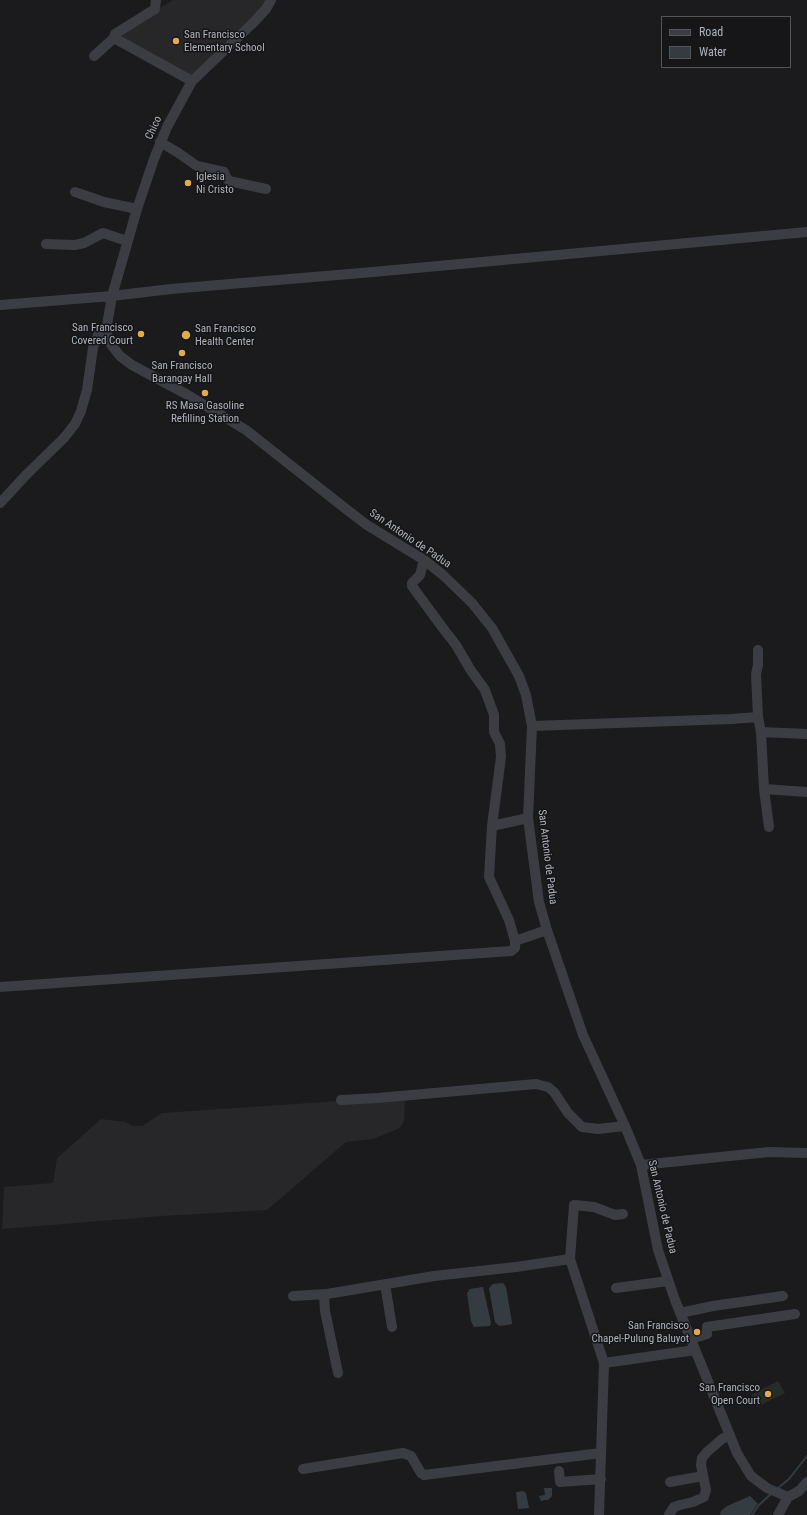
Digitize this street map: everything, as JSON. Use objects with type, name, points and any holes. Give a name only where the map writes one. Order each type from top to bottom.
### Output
[{"type":"street","points":[[94,56],[114,38],[115,34],[155,9],[156,0]]},
{"type":"street","name":"Chico","points":[[112,296],[127,241],[160,142],[192,81],[252,24],[266,9],[271,0]]},
{"type":"street","points":[[114,38],[192,81]]},
{"type":"street","points":[[160,142],[197,166],[224,172],[229,181],[266,189]]},
{"type":"street","points":[[75,192],[104,202],[137,209]]},
{"type":"street","points":[[0,305],[112,296],[171,288],[373,272],[807,232]]},
{"type":"street","points":[[46,244],[75,246],[103,233],[127,241]]},
{"type":"street","points":[[0,503],[64,438],[75,424],[81,411],[87,390],[93,348],[98,335],[106,331],[112,296]]},
{"type":"street","name":"San Antonio de Padua","points":[[106,331],[110,343],[120,356],[132,365],[186,394],[246,430],[346,509],[394,542],[424,560],[443,575],[472,602],[492,628],[519,676],[526,695],[532,726],[528,818],[539,902],[547,930],[583,1035],[625,1126],[641,1165],[658,1250],[668,1281],[736,1453],[751,1476],[767,1488],[784,1496]]},
{"type":"street","points":[[0,987],[511,951],[515,948],[515,941],[509,920],[489,877],[492,826],[501,757],[500,744],[494,732],[494,715],[485,690],[470,669],[456,645],[412,586],[412,583],[420,576],[424,560]]},
{"type":"street","points":[[758,650],[756,680],[758,717],[761,732],[764,789],[769,827]]},
{"type":"street","points":[[532,726],[758,717]]},
{"type":"street","points":[[761,732],[807,734]]},
{"type":"street","points":[[764,789],[807,792]]},
{"type":"street","points":[[492,826],[528,818]]},
{"type":"street","points":[[515,941],[547,930]]},
{"type":"street","points":[[341,1100],[536,1084],[548,1086],[554,1092],[568,1113],[582,1127],[598,1129],[625,1126]]},
{"type":"street","points":[[641,1165],[769,1152],[807,1153]]},
{"type":"street","points":[[600,1515],[604,1363],[570,1259],[574,1205],[594,1207],[616,1215],[624,1214]]},
{"type":"street","points":[[293,1296],[324,1294],[434,1276],[516,1267],[570,1259]]},
{"type":"street","points":[[616,1288],[668,1281]]},
{"type":"street","points":[[385,1284],[392,1327]]},
{"type":"street","points":[[324,1294],[325,1311],[338,1373]]},
{"type":"street","points":[[680,1313],[713,1306],[783,1296]]},
{"type":"street","points":[[691,1339],[707,1334],[707,1327],[795,1314]]},
{"type":"street","points":[[604,1363],[695,1350]]},
{"type":"street","points":[[669,1515],[674,1507],[693,1502],[704,1497],[706,1490],[701,1465],[702,1458],[722,1439],[730,1435]]},
{"type":"street","points":[[303,1469],[403,1453],[411,1456],[421,1473],[424,1475],[601,1453]]},
{"type":"street","points":[[559,1471],[560,1482],[601,1479]]},
{"type":"street","points":[[670,1482],[703,1476]]},
{"type":"street","points":[[778,1515],[784,1496],[799,1491],[807,1482]]},
{"type":"shaded area","name":"San Francisco Elementary School","points":[[173,0],[268,0],[262,10],[189,77],[115,38],[134,24]]},
{"type":"shaded area","points":[[405,1096],[404,1121],[400,1128],[373,1139],[346,1142],[267,1210],[162,1216],[2,1229],[4,1187],[53,1183],[57,1158],[101,1119],[125,1122],[133,1126],[142,1126],[162,1113]]},
{"type":"shaded area","name":"San Francisco Open Court","points":[[778,1381],[785,1393],[757,1407],[751,1395]]},
{"type":"water","points":[[503,1283],[506,1287],[512,1324],[500,1326],[495,1322],[489,1288],[493,1284]]},
{"type":"water","points":[[483,1287],[491,1323],[490,1326],[474,1327],[471,1321],[467,1293],[470,1289]]},
{"type":"water","points":[[544,1488],[552,1488],[552,1496],[548,1500],[541,1501],[539,1496],[545,1495]]},
{"type":"water","points":[[523,1491],[526,1493],[529,1508],[518,1509],[516,1492]]},
{"type":"water","points":[[750,1496],[758,1504],[750,1515],[720,1515],[721,1511],[727,1506]]},
{"type":"waterway","points":[[777,1489],[789,1479],[807,1456]]},
{"type":"waterway","points":[[752,1515],[759,1505],[772,1493]]},
{"type":"place","name":"San Francisco Elementary School","points":[[176,41]]},
{"type":"place","name":"Iglesia Ni Cristo","points":[[188,183]]},
{"type":"place","name":"San Francisco Covered Court","points":[[141,334]]},
{"type":"place","name":"San Francisco Health Center","points":[[186,335]]},
{"type":"place","name":"San Francisco Barangay Hall","points":[[182,353]]},
{"type":"place","name":"RS Masa Gasoline Refilling Station","points":[[205,393]]},
{"type":"place","name":"San Francisco Chapel-Pulung Baluyot","points":[[697,1332]]},
{"type":"place","name":"San Francisco Open Court","points":[[768,1394]]}]
